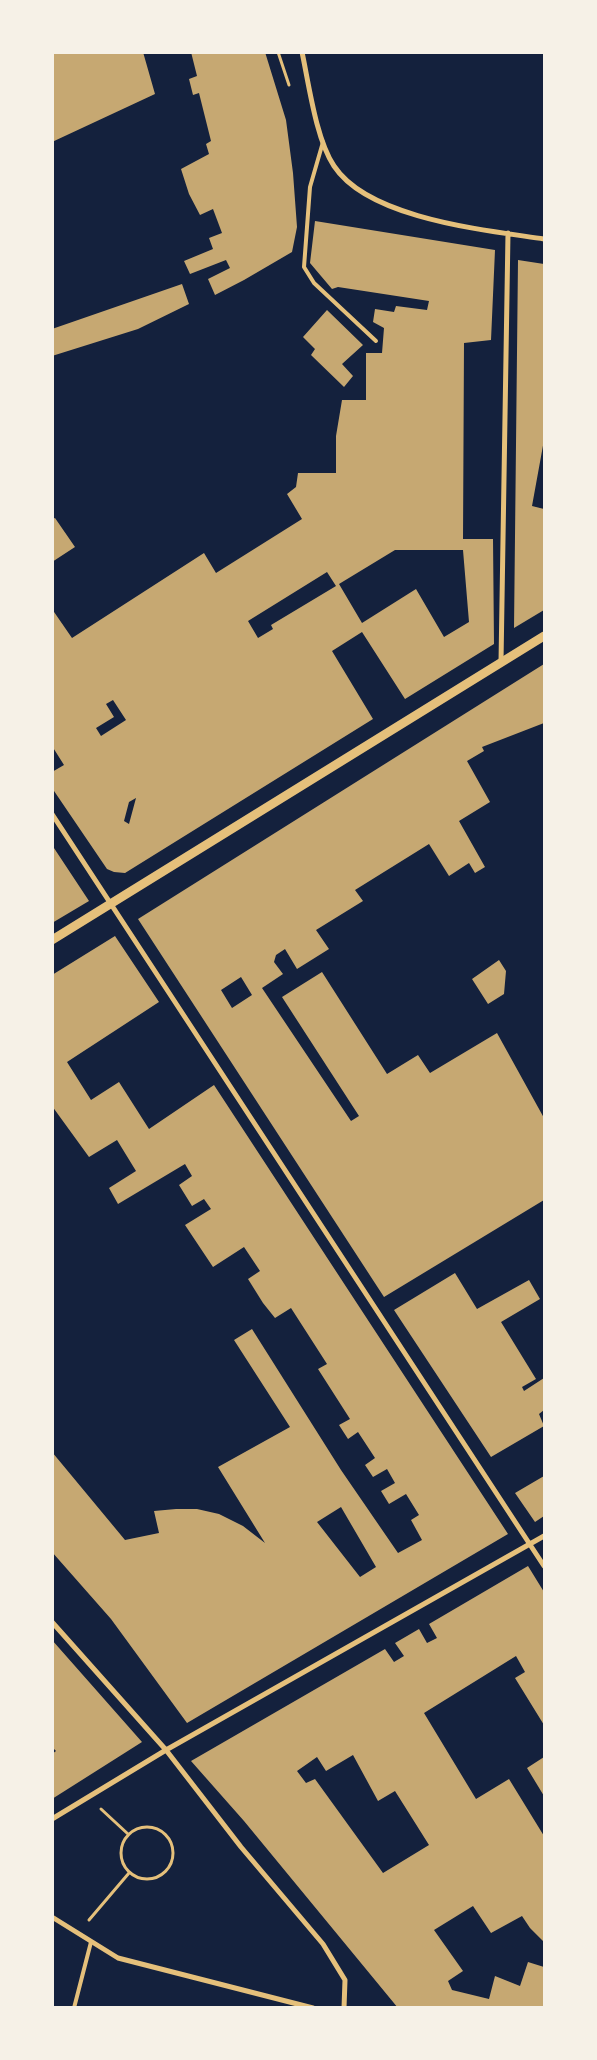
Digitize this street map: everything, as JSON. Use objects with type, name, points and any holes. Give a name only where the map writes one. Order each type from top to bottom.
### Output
[{"type":"street","points":[[302,52],[323,142],[334,166],[354,186],[384,205],[428,218],[544,239]]},
{"type":"street","points":[[501,662],[508,234]]},
{"type":"street","points":[[52,940],[544,636]]},
{"type":"street","points":[[52,814],[544,1566]]},
{"type":"street","points":[[52,1819],[166,1750],[544,1536]]},
{"type":"street","points":[[52,1622],[166,1750],[335,1961],[345,1980],[344,2008]]},
{"type":"street","points":[[52,1917],[118,1958],[313,2008]]},
{"type":"lane","points":[[323,142],[310,187],[304,267],[314,283],[376,341]]},
{"type":"lane","points":[[74,2008],[91,1942]]},
{"type":"path","points":[[101,1809],[128,1834]]},
{"type":"path","points":[[148,1827],[159,1830],[167,1837],[172,1846],[173,1855],[165,1873],[156,1878],[147,1879],[130,1873],[123,1865],[120,1854],[122,1843],[128,1834],[138,1828],[148,1827]]},
{"type":"path","points":[[86,1923],[130,1873]]},
{"type":"building","points":[[52,52],[143,52],[155,94],[52,142]]},
{"type":"building","points":[[191,52],[265,52],[286,120],[293,173],[297,227],[292,252],[215,295],[208,279],[230,268],[226,260],[190,274],[184,261],[213,249],[209,238],[222,233],[213,209],[200,215],[189,194],[181,169],[209,154],[206,144],[211,141],[199,93],[193,95],[189,79],[197,76]]},
{"type":"building","points":[[315,221],[495,250],[491,340],[464,343],[463,539],[493,539],[494,644],[405,699],[362,632],[332,651],[373,719],[125,873],[114,872],[107,869],[52,788],[52,772],[64,765],[52,746],[52,609],[72,638],[204,553],[216,573],[302,519],[287,494],[296,487],[298,473],[336,473],[336,436],[342,400],[366,400],[366,353],[382,353],[384,328],[373,322],[375,309],[394,312],[396,306],[427,310],[429,301],[338,287],[332,289],[310,263]],"holes":[[[395,550],[463,550],[469,622],[444,637],[416,589],[362,623],[339,584]],[[327,572],[336,586],[271,625],[273,629],[258,638],[248,621]],[[113,700],[126,720],[101,736],[96,728],[114,717],[106,704]],[[136,798],[129,824],[124,821],[129,802]]]},
{"type":"building","points":[[518,260],[544,264],[544,440],[532,506],[544,509],[544,610],[514,628]]},
{"type":"building","points":[[182,284],[189,304],[138,329],[52,356],[52,329]]},
{"type":"building","points":[[327,310],[363,345],[342,364],[353,376],[344,387],[311,355],[315,349],[303,337]]},
{"type":"building","points":[[55,518],[75,547],[52,562],[52,519]]},
{"type":"building","points":[[544,664],[544,723],[482,747],[484,751],[467,761],[490,802],[459,821],[485,867],[475,873],[469,863],[449,876],[429,844],[355,890],[363,901],[316,930],[329,949],[297,969],[285,949],[276,955],[274,962],[283,974],[262,988],[351,1121],[359,1116],[282,997],[322,972],[387,1074],[418,1055],[430,1073],[497,1033],[544,1118],[544,1200],[384,1297],[138,919]],"holes":[[[241,977],[252,995],[232,1008],[221,990]]]},
{"type":"building","points":[[52,845],[89,901],[52,923]]},
{"type":"building","points":[[115,936],[159,1002],[67,1062],[91,1100],[119,1082],[149,1129],[214,1085],[508,1534],[187,1723],[111,1619],[52,1552],[52,1452],[125,1540],[159,1533],[154,1511],[197,1509],[219,1514],[243,1526],[265,1543],[218,1467],[290,1427],[234,1340],[252,1329],[341,1470],[398,1553],[422,1540],[411,1520],[419,1515],[406,1494],[389,1504],[381,1491],[395,1483],[387,1469],[373,1477],[365,1465],[375,1458],[358,1432],[348,1439],[339,1425],[350,1419],[318,1369],[327,1364],[291,1308],[275,1318],[263,1303],[248,1279],[260,1271],[244,1247],[213,1267],[185,1225],[211,1209],[204,1199],[192,1206],[179,1185],[192,1176],[185,1164],[118,1204],[109,1188],[136,1171],[117,1140],[89,1157],[52,1106],[52,975]],"holes":[[[341,1507],[376,1567],[360,1577],[317,1522]]]},
{"type":"building","points":[[499,960],[506,971],[504,994],[488,1004],[472,979]]},
{"type":"building","points":[[455,1273],[477,1309],[529,1280],[540,1299],[501,1322],[536,1379],[522,1387],[524,1391],[544,1378],[544,1410],[539,1414],[544,1426],[491,1457],[394,1310]]},
{"type":"building","points":[[544,1476],[544,1516],[535,1522],[515,1493]]},
{"type":"building","points":[[528,1566],[544,1592],[544,1725],[515,1678],[525,1672],[516,1656],[424,1713],[476,1799],[509,1779],[544,1836],[544,1942],[530,1928],[522,1916],[491,1933],[473,1906],[434,1930],[463,1971],[448,1981],[452,1990],[489,1999],[495,1976],[520,1986],[528,1962],[544,1967],[544,2008],[398,2008],[244,1821],[191,1761],[385,1649],[394,1662],[404,1656],[395,1643],[419,1629],[427,1643],[437,1638],[429,1624]],"holes":[[[353,1755],[378,1801],[395,1791],[429,1845],[383,1873],[315,1779],[306,1783],[297,1771],[317,1757],[326,1771]]]},
{"type":"building","points":[[52,1640],[142,1742],[52,1799],[52,1754],[56,1751],[52,1747]]},
{"type":"building","points":[[544,1757],[544,1796],[527,1768]]}]
